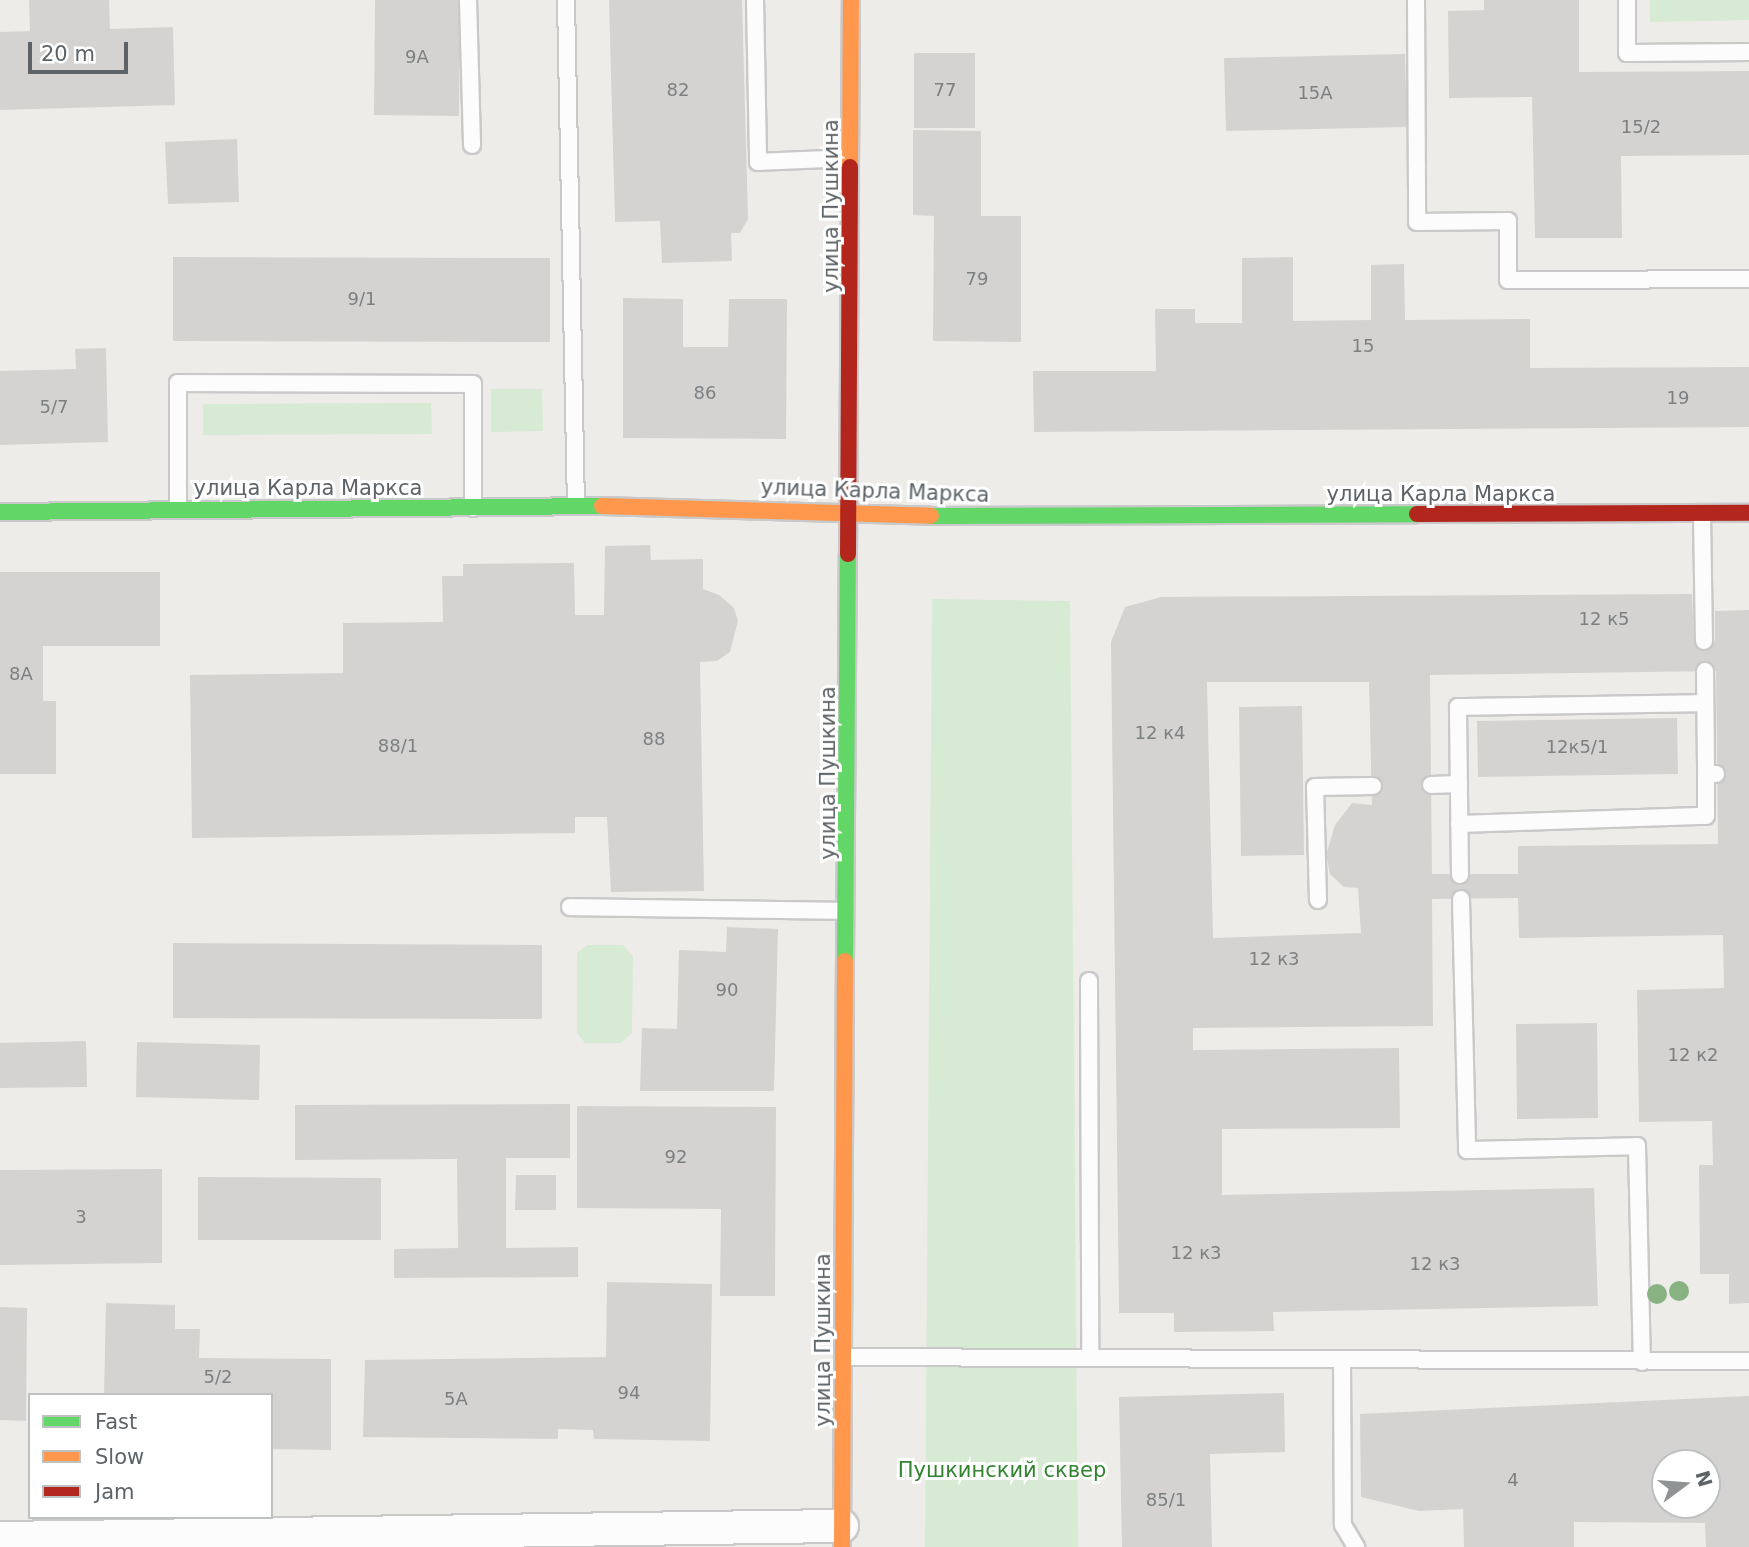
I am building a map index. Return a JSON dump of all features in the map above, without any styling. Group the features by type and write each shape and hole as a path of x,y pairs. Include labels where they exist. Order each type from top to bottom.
{"main road":[{"name":"улица Пушкина","path":"842,1536 851,512 851,0"},
{"name":"улица Карла Маркса","path":"0,512 576,506 851,512 904,516 1749,513"}],"street":[{"path":"21,1541 842,1536"}],"lane":[{"path":"468,0 472,145"},
{"path":"566,0 576,506"},
{"path":"755,0 758,162 852,158"},
{"path":"1416,0 1417,222 1508,221 1508,280 1749,279"},
{"path":"1627,0 1627,53 1749,52"},
{"path":"177,510 178,383 473,384 472,508"},
{"path":"1702,514 1704,641"},
{"path":"1459,824 1706,817 1712,774 1704,671"},
{"path":"1460,874 1458,707 1705,703"},
{"path":"1431,785 1459,784"},
{"path":"1318,900 1315,787 1373,786"},
{"path":"1461,899 1467,1150 1637,1146 1642,1362"},
{"path":"570,907 848,911"},
{"path":"1089,981 1090,1358"},
{"path":"844,1357 1749,1361"},
{"path":"1342,1360 1343,1525 1356,1547"}],"green space":[{"path":"1650,0 1749,0 1749,20 1650,22"},
{"path":"491,389 542,389 543,431 491,432"},
{"path":"431,403 432,434 203,435 203,404"},
{"name":"Пушкинский сквер","path":"932,599 1070,601 1078,1547 925,1547"},
{"path":"587,945 623,945 633,956 632,1033 621,1043 585,1043 577,1033 577,953"}],"building":[{"path":"29,0 109,0 110,29 173,27 175,105 0,110 0,32 30,31"},
{"path":"375,0 460,0 459,116 374,115"},
{"path":"609,0 742,0 748,219 740,233 731,233 732,261 662,263 660,221 615,222"},
{"path":"1484,0 1579,0 1579,72 1749,71 1749,155 1621,156 1622,238 1535,238 1532,97 1449,98 1448,11 1484,10"},
{"path":"914,53 975,53 975,128 914,128"},
{"path":"1405,54 1407,127 1226,131 1224,58"},
{"path":"913,130 981,131 981,216 1021,216 1021,342 933,341 934,216 913,215"},
{"path":"237,139 239,202 168,204 165,142"},
{"path":"173,257 550,258 550,342 173,341"},
{"path":"1293,257 1293,321 1371,320 1371,265 1404,264 1405,320 1530,319 1530,368 1749,367 1749,427 1034,432 1033,371 1156,371 1155,309 1195,309 1195,323 1242,323 1242,258"},
{"path":"623,298 683,299 683,347 728,347 729,299 787,299 786,439 623,438"},
{"path":"106,348 108,442 0,445 0,371 76,369 75,349"},
{"path":"650,545 651,560 703,559 703,589 719,595 734,608 738,621 730,652 717,661 700,662 704,891 611,892 607,817 575,817 575,833 192,838 190,675 343,673 343,623 443,622 442,576 463,576 463,564 574,563 575,615 604,615 605,546"},
{"path":"0,572 160,572 160,646 43,646 43,701 56,701 56,774 0,774"},
{"path":"1692,594 1694,641 1715,641 1715,611 1749,610 1749,1303 1729,1304 1729,1274 1700,1274 1699,1165 1713,1165 1712,1121 1639,1122 1637,990 1724,988 1723,935 1519,938 1518,898 1432,899 1433,1026 1193,1028 1193,1050 1399,1048 1400,1128 1222,1129 1222,1195 1594,1188 1598,1306 1273,1312 1274,1331 1174,1332 1174,1313 1119,1313 1111,642 1125,607 1161,597","holes":["1716,671 1718,844 1518,846 1518,874 1432,874 1430,675","1207,682 1369,682 1372,805 1352,803 1335,825 1326,855 1330,874 1344,887 1358,888 1361,933 1213,938"]},
{"path":"1302,706 1304,855 1241,856 1239,707"},
{"path":"1677,718 1678,774 1478,777 1477,721"},
{"path":"727,927 778,929 774,1091 640,1091 642,1028 677,1029 679,950 726,952"},
{"path":"173,943 542,945 542,1019 173,1018"},
{"path":"1597,1023 1598,1118 1517,1119 1516,1024"},
{"path":"86,1041 87,1087 0,1088 0,1043"},
{"path":"137,1042 260,1045 259,1100 136,1097"},
{"path":"570,1104 570,1158 506,1158 506,1248 578,1247 578,1277 394,1278 394,1249 458,1248 457,1159 295,1160 295,1105"},
{"path":"577,1106 776,1107 775,1296 720,1296 721,1209 577,1208"},
{"path":"162,1169 162,1263 0,1265 0,1170"},
{"path":"516,1175 556,1175 556,1210 515,1210"},
{"path":"198,1177 381,1178 381,1240 198,1240"},
{"path":"607,1282 712,1284 710,1441 594,1439 593,1430 558,1429 558,1439 363,1437 365,1360 606,1357"},
{"path":"106,1303 175,1305 175,1329 200,1329 199,1358 331,1359 331,1450 273,1449 273,1393 104,1393"},
{"path":"0,1307 27,1308 26,1421 0,1420"},
{"path":"1284,1393 1285,1452 1210,1454 1212,1547 1122,1547 1119,1397"},
{"path":"1749,1396 1749,1547 1706,1547 1705,1523 1574,1522 1574,1547 1464,1547 1463,1509 1419,1511 1361,1497 1360,1414"}],"traffic: fast":[{"path":"0,512 602,506"},
{"path":"931,516 1417,514"},
{"path":"845,961 848,554"}],"traffic: slow":[{"path":"850,167 851,0"},
{"path":"602,506 931,516"},
{"path":"842,1547 845,961"}],"traffic: jam":[{"path":"848,554 850,167"},
{"path":"1417,514 1749,513"}]}
